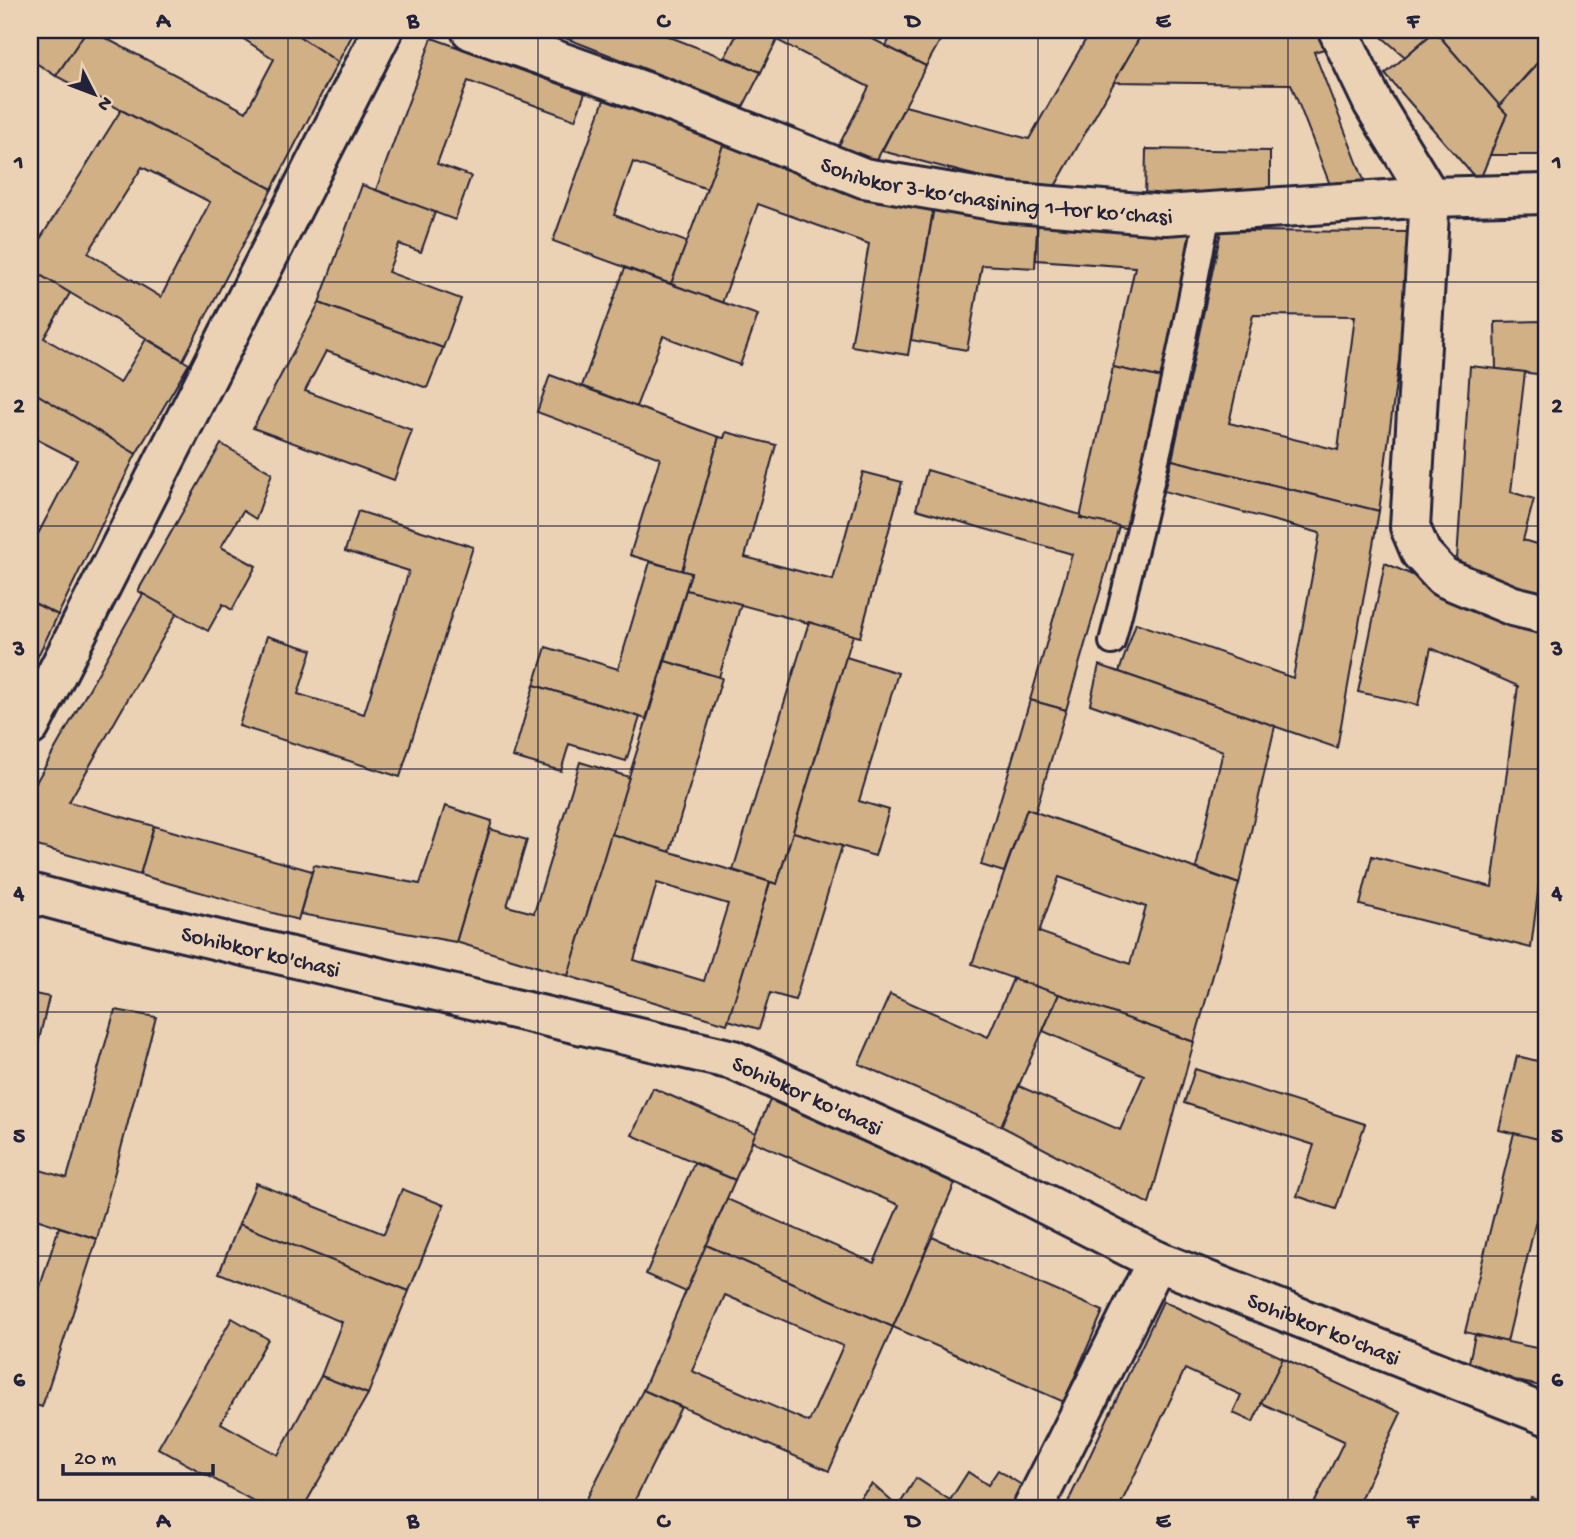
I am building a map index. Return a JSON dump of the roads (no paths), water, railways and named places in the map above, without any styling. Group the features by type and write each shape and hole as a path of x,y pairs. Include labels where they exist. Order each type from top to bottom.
{"street":[{"path":"30,726 383,30"},
{"name":"Sohibkor 3-ko‘chasining 1-tor ko‘chasi","path":"471,30 659,97 864,178 1004,202 1165,215 1430,197 1546,194"},
{"path":"1338,30 1373,103 1430,197 1410,527 1421,553 1443,577 1513,606 1546,614"},
{"name":"Sohibkor ko'chasi","path":"30,893 733,1060 998,1180 1157,1261 1546,1415"},
{"path":"1033,1508 1157,1261"}],"lane":[{"path":"1112,642 1146,505 1195,284 1208,212"}]}
